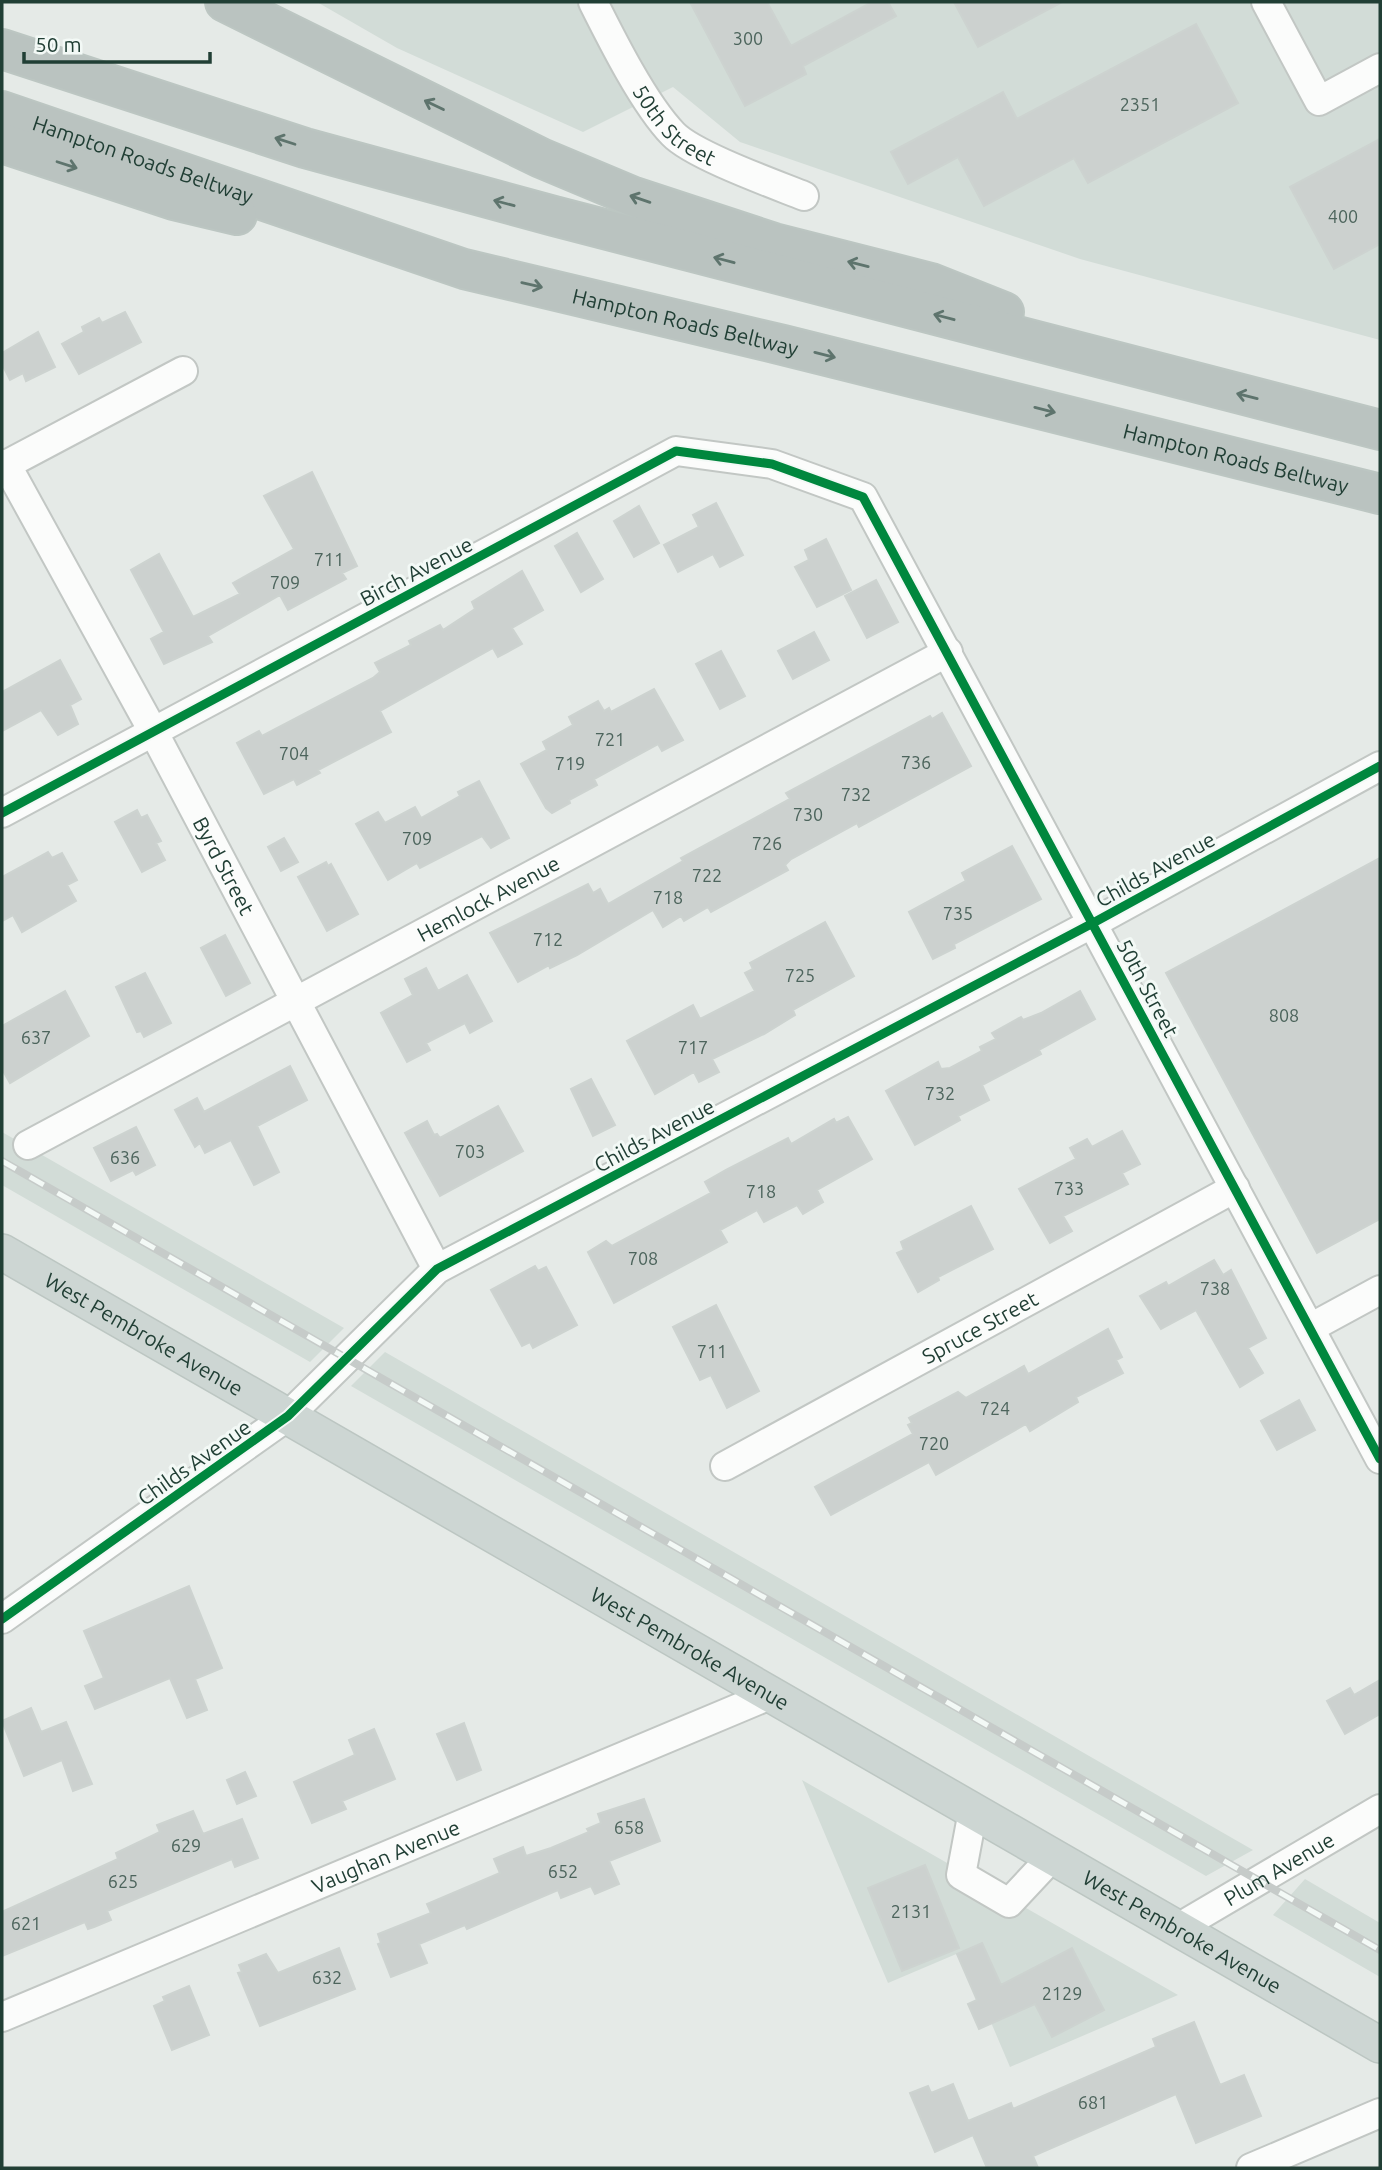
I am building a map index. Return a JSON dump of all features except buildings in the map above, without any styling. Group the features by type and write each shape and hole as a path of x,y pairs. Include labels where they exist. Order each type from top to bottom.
{"highway":[{"path":"225,2 541,158 634,197 774,243 931,283 1152,371"},
{"path":"2,49 305,148 554,216 1380,430"},
{"name":"Hampton Roads Beltway","path":"2,111 464,270 783,345 1380,494"},
{"path":"2,143 174,200 464,270"}],"main road":[{"name":"West Pembroke Avenue","path":"2,1252 1380,2045"}],"street":[{"name":"50th Street","path":"593,2 643,92 674,136 723,162 804,196"},
{"path":"1266,2 1319,101 1380,68"},
{"path":"4,466 183,371"},
{"name":"Birch Avenue","path":"2,813 676,451 772,464 863,497"},
{"name":"Byrd Street","path":"4,466 154,733 437,1269"},
{"name":"50th Street","path":"863,497 1380,1459"},
{"name":"Hemlock Avenue","path":"28,1145 298,1003 948,652"},
{"name":"Childs Avenue","path":"2,1619 288,1416 437,1269 1093,923 1380,766"},
{"name":"Spruce Street","path":"725,1466 1235,1188"},
{"path":"1310,1328 1380,1290"},
{"name":"Vaughan Avenue","path":"2,2017 770,1695"},
{"name":"Plum Avenue","path":"1178,1928 1380,1809"},
{"path":"974,1811 961,1875 1000,1898 1009,1903 1053,1856"},
{"path":"1251,2168 1380,2113"}],"shaded area":[{"path":"317,2 1380,2 1380,340 1080,259 740,142 673,87 583,132 397,48"},
{"path":"2,1132 344,1328 310,1362 2,1185"},
{"path":"385,1352 1253,1850 1206,1876 351,1386"},
{"path":"802,1780 1178,1995 1010,2067 961,1952 888,1983"},
{"path":"1305,1879 1380,1923 1380,1977 1273,1915"}],"railway":[{"path":"2,1161 1380,1950"}],"cycle path":[{"path":"2,813 676,451 772,464 863,497 1380,1459"},
{"path":"2,1619 288,1416 437,1269 1093,923 1380,766"}]}
